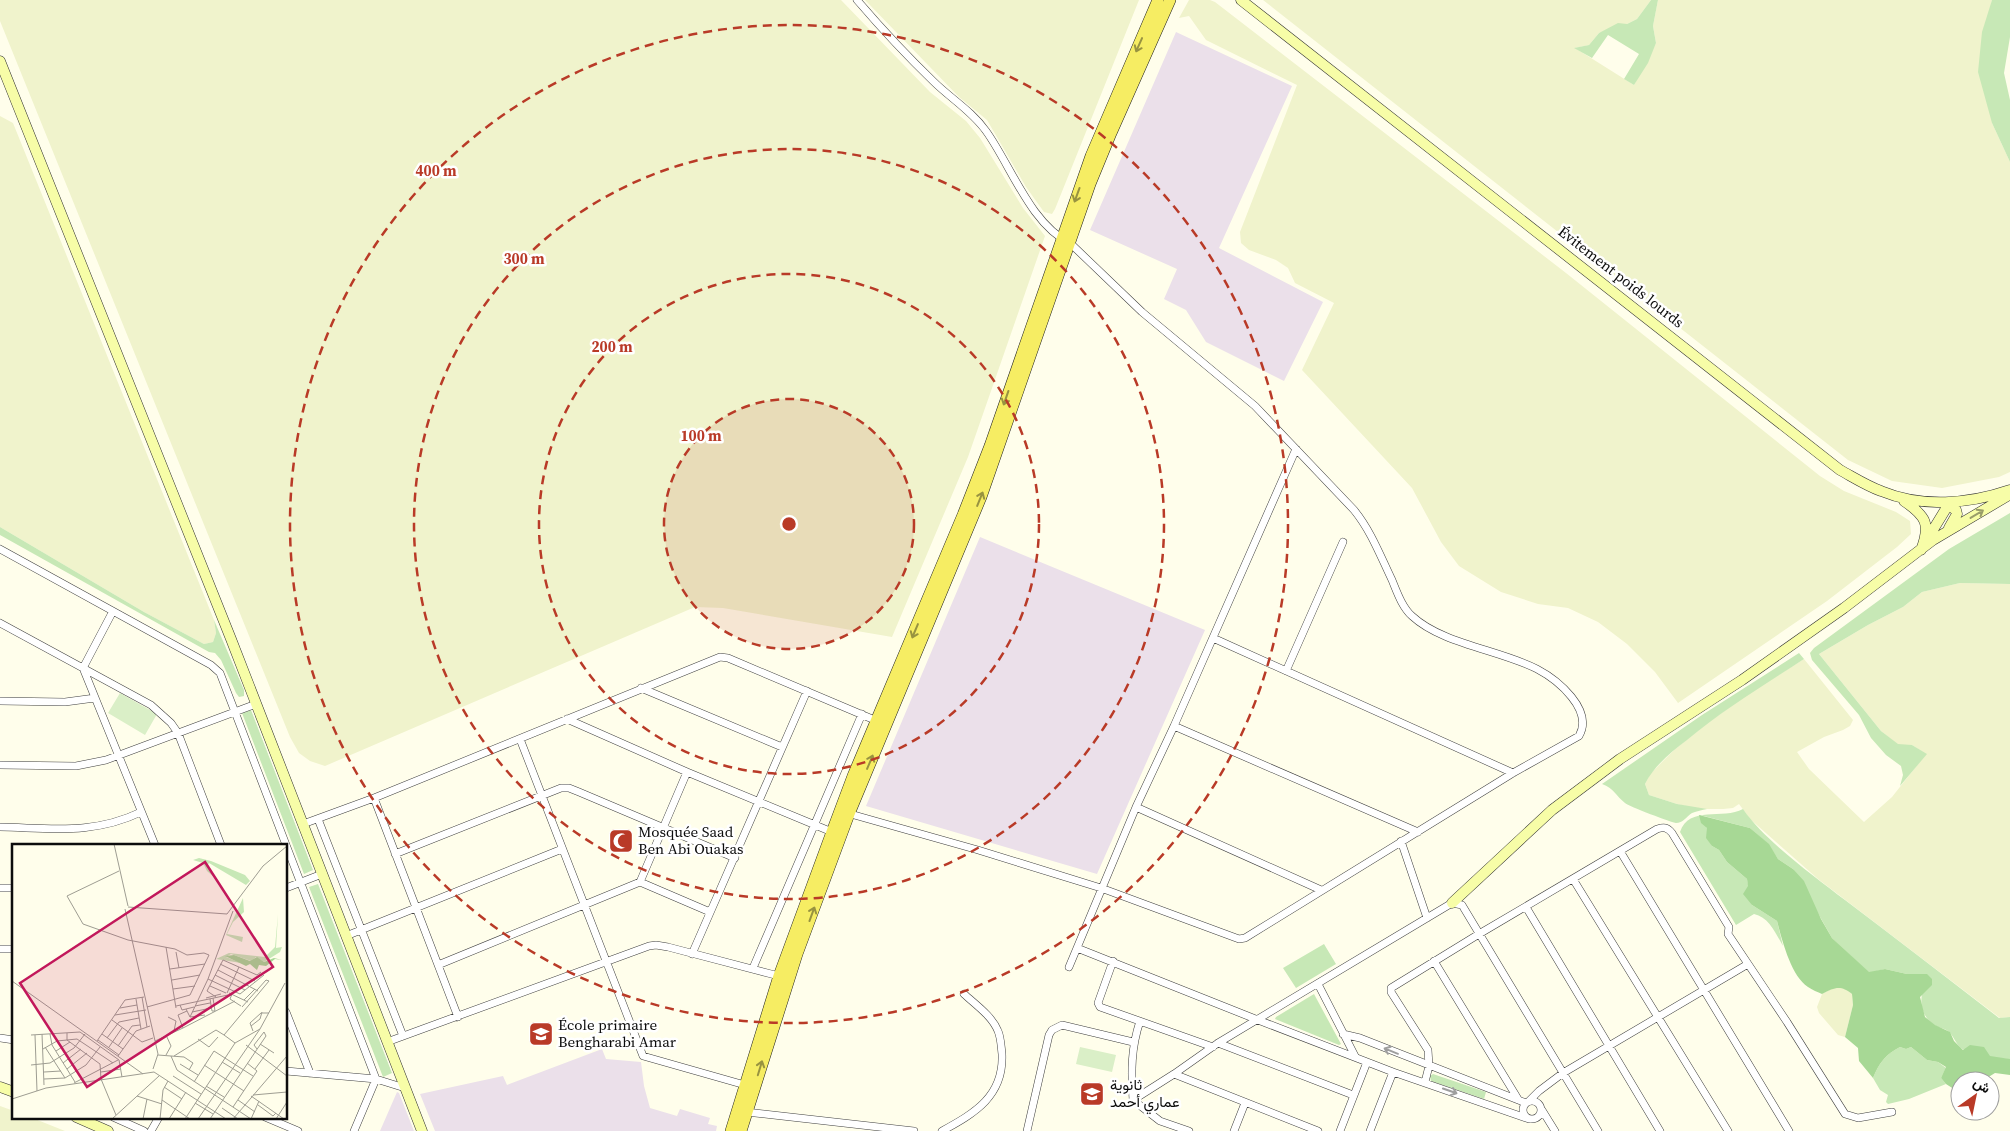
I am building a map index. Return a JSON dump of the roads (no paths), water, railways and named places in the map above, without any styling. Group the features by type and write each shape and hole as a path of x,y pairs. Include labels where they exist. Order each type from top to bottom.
{"main road":[{"path":"731,1131 779,976 832,832 845,812 981,497 1066,242 1091,156 1158,0"},
{"path":"740,1131 797,954 877,721 966,507 1066,242 1111,133 1170,0"},
{"name":"Évitement poids lourds","path":"1241,0 1840,470 1880,491 1898,498 1916,501 1950,503 2010,490"},
{"path":"0,61 256,704 422,1131"},
{"path":"1452,903 1552,810 1620,759 1706,704 1844,608 1943,534 2010,494"},
{"path":"1898,498 1915,508 1923,517 1928,528 1921,550"},
{"path":"1921,550 1950,503 1957,514 1943,534"},
{"path":"0,1087 12,1091"},
{"path":"78,1118 108,1131"}],"street":[{"path":"845,812 1101,888 1239,939 1245,938 1513,773 1578,736 1583,728 1583,719 1577,705 1552,679 1536,669 1433,631 1411,616 1403,604 1368,528 1354,510 1255,406 1142,312 1066,242 1032,206 987,131 976,117 933,81 857,0"},
{"path":"1069,967 1136,807 1174,726 1296,449"},
{"path":"1286,671 1343,542"},
{"path":"0,549 211,665 220,673 287,844"},
{"path":"113,611 83,668 154,844"},
{"path":"0,623 151,705 171,723 178,733 221,844"},
{"path":"1213,638 1513,773"},
{"path":"303,824 374,798 720,657 728,658 877,721"},
{"path":"641,688 782,747"},
{"path":"692,954 806,691"},
{"path":"0,701 65,702 95,698"},
{"path":"0,764 76,766 106,760 256,704"},
{"path":"753,968 862,714"},
{"path":"567,719 687,772 832,832"},
{"path":"1174,726 1418,832"},
{"path":"520,738 643,1056 745,1085"},
{"path":"438,965 640,882 687,772"},
{"path":"395,854 542,795 561,788 569,788 734,858"},
{"path":"374,798 458,1017"},
{"path":"1136,807 1321,890"},
{"path":"0,827 78,829 96,827 125,819 141,812"},
{"path":"318,819 403,1036"},
{"path":"1425,1082 1430,1066 1428,1050 1391,992 1391,988 1657,829 1668,828 1729,926 1728,934 1787,1022 1844,1114 1858,1118 1892,1112"},
{"path":"1402,841 1427,918"},
{"path":"288,848 376,1080 354,1131"},
{"path":"346,936 562,849"},
{"path":"1620,851 1789,1131"},
{"path":"288,887 322,874"},
{"path":"1573,879 1728,1131"},
{"path":"640,882 710,912"},
{"path":"1133,1100 1215,1045 1452,903 1462,906 1598,1131"},
{"path":"1526,906 1660,1131"},
{"path":"387,1042 605,961 656,945 779,976"},
{"path":"1077,948 1393,1072 1529,1119 1538,1118 1542,1110"},
{"path":"1113,961 1098,1005 1140,1022 1215,1045 1353,1096"},
{"path":"1434,961 1518,1099"},
{"path":"1529,1119 1523,1112 1527,1103 1539,1091 1564,1073 1748,964"},
{"path":"1318,984 1355,1056"},
{"path":"942,1131 978,1109 991,1094 1000,1079 1002,1068 998,1030 988,1016 964,994"},
{"path":"288,1017 310,1073"},
{"path":"1140,1022 1133,1042 1131,1079 1133,1100 1160,1121 1189,1131"},
{"path":"1027,1131 1049,1035 1052,1030 1062,1025 1133,1042"},
{"path":"1343,1034 1360,1038 1527,1103 1536,1102 1540,1105 1555,1131"},
{"path":"1340,1131 1367,1062"},
{"path":"288,1071 376,1080 405,1088"},
{"path":"1370,1131 1393,1072"},
{"path":"1174,1074 1318,1131"},
{"path":"1234,1131 1245,1103"},
{"path":"746,1112 856,1128 914,1131"},
{"path":"114,1118 144,1131"},
{"path":"150,1131 159,1118"},
{"path":"267,1118 298,1131"}],"place":[{"name":"Mosquée Saad Ben Abi Ouakas","path":"621,841"},
{"name":"École primaire Bengharabi Amar","path":"541,1034"},
{"name":"ثانوية عماري أحمد","path":"1092,1094"}]}
